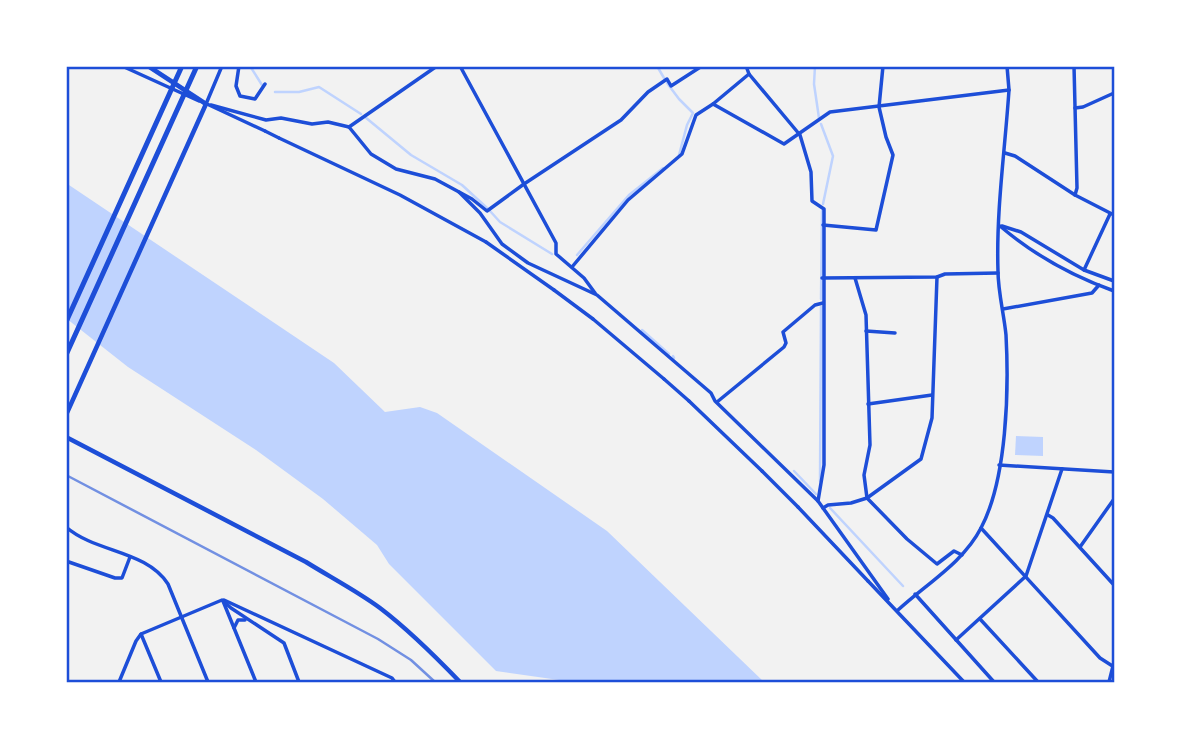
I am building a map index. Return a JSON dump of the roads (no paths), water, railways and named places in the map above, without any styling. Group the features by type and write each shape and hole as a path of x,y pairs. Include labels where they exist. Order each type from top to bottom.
{"highway":[{"path":"66,322 182,66"},
{"path":"66,355 197,66"}],"main road":[{"path":"66,415 206,104 148,66"},
{"path":"66,437 306,562 344,585 378,607 407,631 460,682"}],"street":[{"path":"122,66 400,195 486,242 554,290 593,319 689,401 798,507 964,682"},
{"path":"158,72 161,66"},
{"path":"206,104 222,66"},
{"path":"239,66 236,86 240,96 255,99 265,85"},
{"path":"349,127 437,66"},
{"path":"460,66 556,243 556,254 584,278 597,295 711,393 818,501 889,602"},
{"path":"206,104 266,120 281,118 312,124 328,122 349,127 371,154 396,169 435,179 487,211 621,120 648,92 667,79 671,86 702,66"},
{"path":"746,66 800,135 811,172 812,201 824,209 824,465 818,501"},
{"path":"823,225 876,230 893,155 879,107 883,66"},
{"path":"898,610 962,555 981,528 991,503 999,465 1007,382 998,273 1009,90 1007,66"},
{"path":"1074,66 1075,195"},
{"path":"572,267 628,200 682,154 696,114 750,74"},
{"path":"713,104 782,144 800,135 830,112 1009,90"},
{"path":"1075,108 1115,93"},
{"path":"1005,153 1015,156 1075,195 1112,215 1084,270"},
{"path":"459,192 480,213 502,244 528,263 597,295"},
{"path":"1000,226 1021,232 1084,270 1115,281"},
{"path":"1000,226 1041,257 1073,275 1115,290"},
{"path":"822,278 937,277 945,274 998,273"},
{"path":"823,508 867,498 921,459 932,418 937,277"},
{"path":"855,278 866,315 870,445 864,475 867,498 907,540 937,564 954,551 962,555"},
{"path":"1003,309 1092,293 1099,285"},
{"path":"717,402 784,347 786,343 783,332 815,305 822,303"},
{"path":"866,331 895,333"},
{"path":"868,404 932,395"},
{"path":"999,465 1115,472"},
{"path":"956,639 1026,576 1062,469"},
{"path":"1080,547 1115,499"},
{"path":"1048,515 1115,585"},
{"path":"66,527 100,546 150,565 160,573 168,584 208,682"},
{"path":"981,528 1100,658 1114,665 1109,682"},
{"path":"66,561 122,578 130,557"},
{"path":"915,594 994,682"},
{"path":"222,600 284,643 299,682"},
{"path":"222,600 256,682"},
{"path":"118,682 141,634 222,600 392,677 395,682"},
{"path":"234,628 238,620 247,619"},
{"path":"980,619 1038,682"},
{"path":"141,634 161,682"}],"water":[{"path":"66,183 334,363 385,412 420,407 437,413 607,531 764,682 573,682 496,671 389,564 377,545 323,499 256,450 128,367 67,319"},
{"path":"1016,436 1043,437 1043,456 1015,455"}],"waterway":[{"path":"250,66 262,85"},
{"path":"657,66 664,78"},
{"path":"815,66 814,84 819,118"},
{"path":"667,83 693,113 679,155"},
{"path":"275,92 299,92 319,87 361,114"},
{"path":"365,117 411,155 462,185 487,208"},
{"path":"821,124 833,156 823,204"},
{"path":"577,255 629,195 663,168"},
{"path":"490,211 500,222 552,254"},
{"path":"821,299 822,211"},
{"path":"820,481 821,307"},
{"path":"642,330 669,354"},
{"path":"794,471 816,494"},
{"path":"830,508 903,586"}],"railway":[{"path":"66,475 378,639 411,660 435,682"}]}
